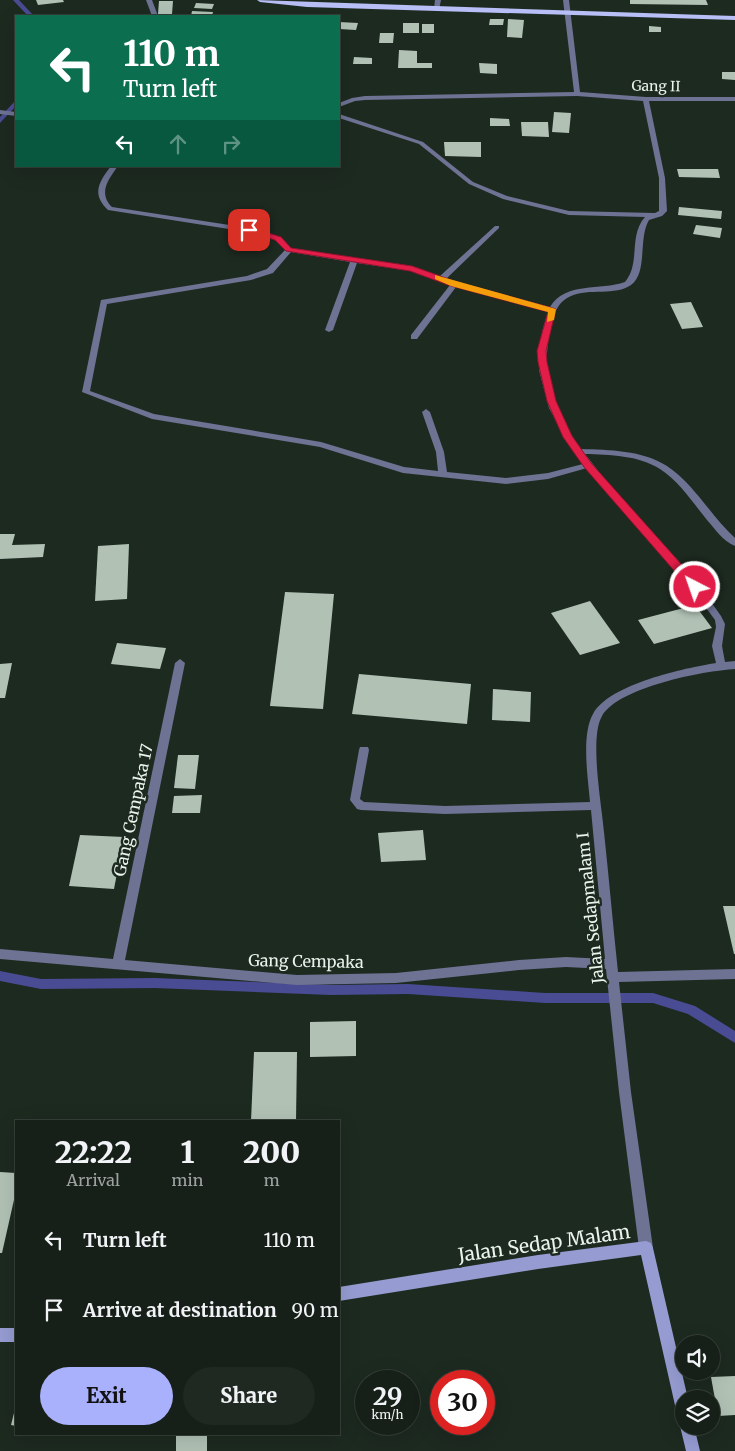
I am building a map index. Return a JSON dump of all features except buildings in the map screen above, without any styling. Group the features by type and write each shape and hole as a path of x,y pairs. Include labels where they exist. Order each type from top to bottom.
{"main road":[{"path":"260,0 307,5 735,18"}],"street":[{"path":"149,0 155,15"},
{"path":"437,9 438,0"},
{"path":"566,0 566,13 577,94"},
{"name":"Gang II","path":"340,104 345,101 365,98 577,94 646,98 735,99"},
{"path":"340,116 421,143 472,183 505,198 569,213 654,215 662,214 665,207 646,98"},
{"path":"1,112 15,114"},
{"path":"113,167 104,180 100,192 104,205 110,209 249,230 278,238 288,250 412,269 442,278 454,284 553,310"},
{"path":"654,215 645,220 641,230 636,270 632,281 623,287 580,290 559,300 553,310 542,351 546,381 558,418 577,451 695,587 718,617 721,623 717,650 721,665"},
{"path":"442,278 497,227"},
{"path":"288,250 275,267 255,276 219,285 104,302 86,392 169,420 292,439 345,451 393,468 506,481 523,481 588,465"},
{"path":"329,330 354,261"},
{"path":"414,337 454,284"},
{"path":"426,412 440,452 443,474"},
{"path":"577,451 634,457 664,468 673,475 697,504 735,543"},
{"name":"Gang Cempaka 17","path":"118,964 180,663"},
{"name":"Jalan Sedapmalam I","path":"646,1248 612,964 596,806 593,727 597,714 608,702 628,691 721,665 735,665"},
{"path":"364,750 355,792 355,800 361,806 445,810 596,806"},
{"name":"Gang Cempaka","path":"0,954 297,980 396,978 520,964 566,962 612,964"},
{"path":"614,976 735,974"},
{"name":"Jalan Sedap Malam","path":"340,1294 538,1262 646,1248 679,1390"},
{"path":"0,1335 15,1335"},
{"path":"689,1435 693,1451"}],"waterway":[{"path":"16,0 30,15"},
{"path":"0,121 15,103"},
{"path":"0,976 41,984 155,983 331,990 408,989 545,998 653,998 691,1010 735,1038"}],"slow traffic":[{"path":"438,277 454,284 553,310 550,320"}],"route":[{"path":"249,230 278,238 286,245 288,250 412,269 442,278 454,284 553,310 544,340 543,362 551,401 567,437 588,465 695,587"}]}
